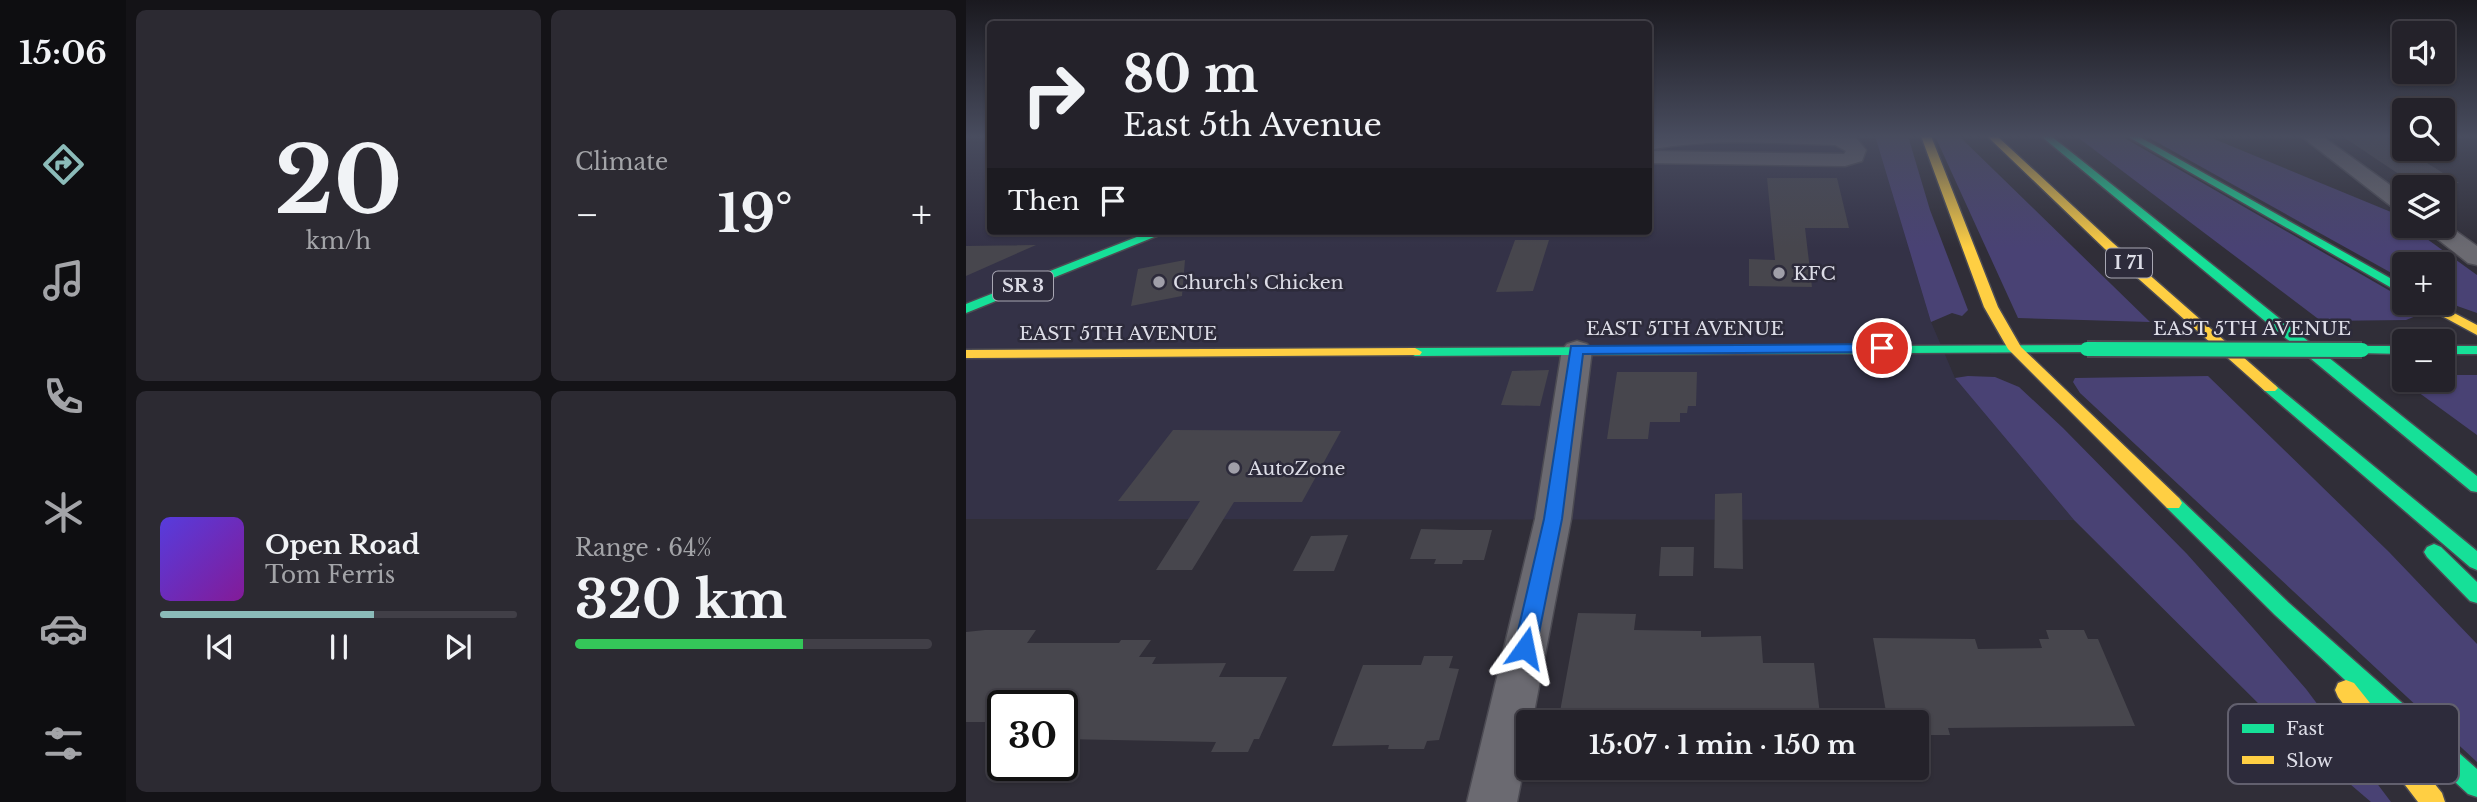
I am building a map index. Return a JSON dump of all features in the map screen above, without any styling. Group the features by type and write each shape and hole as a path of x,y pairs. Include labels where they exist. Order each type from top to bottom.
{"main road":[{"path":"1940,173 1991,307 2015,349 2282,608 2388,704"},
{"name":"I 71","path":"2029,173 2270,387 2477,562"},
{"name":"I 71","path":"2093,173 2477,486"},
{"path":"2198,173 2392,284"},
{"name":"SR 3","path":"966,309 1153,235"},
{"path":"2447,315 2477,331"},
{"name":"EAST 5TH AVENUE","path":"966,354 1577,349 2392,350"},
{"path":"2332,366 2477,469"},
{"path":"2270,387 2477,595"},
{"path":"2282,608 2357,704"},
{"path":"2459,769 2477,785"},
{"path":"2419,784 2433,802"}],"street":[{"path":"2361,173 2392,196"},
{"path":"2450,238 2477,257"},
{"path":"1492,802 1553,519 1577,349"}],"shaded area":[{"path":"966,173 987,173 987,235 1652,235 1652,173 1886,173 1931,322 1955,378 2074,520 966,519"},
{"path":"1886,173 1919,173 1968,310 1962,316 1952,313 1931,322"},
{"path":"1952,173 1997,173 2150,322 2018,318"},
{"path":"2126,173 2186,173 2392,292 2392,315 2418,315 2406,320 2321,321"},
{"path":"2213,173 2298,173 2391,212 2392,238 2426,238 2445,252 2392,252 2392,273"},
{"path":"2455,259 2477,275 2477,313 2455,305"},
{"path":"2455,375 2477,375 2477,435 2418,392 2455,392"},
{"path":"2208,376 2389,552 2477,644 2477,762 2459,745 2459,704 2415,704 2080,393 2073,382 2075,378"},
{"path":"1995,377 2019,387 2187,554 2317,704 2259,704 2074,520 1955,378"},
{"path":"2350,784 2377,784 2391,802 2371,802"}],"building":[{"path":"2398,173 2444,173 2446,175"},
{"path":"1767,178 1837,178 1849,228 1805,228 1812,287 1749,286 1749,259 1775,260"},
{"path":"1515,240 1549,240 1533,291 1496,292"},
{"path":"1036,245 966,276 966,246"},
{"name":"Church's Chicken","path":"1185,260 1182,296 1131,306 1138,269"},
{"path":"1549,370 1540,406 1501,405 1512,371"},
{"path":"1617,372 1697,372 1696,406 1688,406 1687,413 1680,413 1680,422 1650,422 1648,439 1607,439"},
{"path":"1173,430 1341,431 1302,502 1234,502 1192,570 1156,570 1200,501 1118,501"},
{"path":"1742,493 1743,569 1714,568 1715,494"},
{"path":"1421,529 1492,530 1484,560 1463,560 1462,564 1434,564 1436,559 1410,559"},
{"path":"1348,535 1334,571 1293,571 1311,536"},
{"path":"1661,547 1694,547 1693,576 1659,576"},
{"path":"1578,613 1636,614 1634,630 1701,631 1701,637 1761,636 1763,663 1814,663 1819,710 1560,710"},
{"path":"1036,630 1027,643 1119,643 1121,640 1151,640 1139,657 1156,657 1152,664 1226,663 1219,677 1287,677 1259,739 1254,739 1248,752 1211,752 1216,742 1078,739 1078,690 987,690 987,722 966,722 966,632"},
{"path":"2046,630 2084,630 2088,639 2098,639 2135,726 1948,728 1950,735 1929,735 1929,710 1886,710 1873,638 1975,639 1978,649 2042,648 2039,639 2049,639"},
{"path":"1424,656 1453,656 1449,668 1459,669 1439,740 1427,741 1424,749 1388,749 1389,745 1332,746 1363,665 1421,665"}],"traffic: fast":[{"path":"2092,173 2477,486"},
{"path":"2198,173 2392,284"},
{"path":"966,309 1153,235"},
{"path":"1415,352 2087,349"},
{"path":"2087,349 2362,350"},
{"path":"2362,350 2392,350"},
{"path":"2455,350 2477,350"},
{"path":"2270,388 2477,562"},
{"path":"2173,503 2282,609 2387,704"},
{"path":"2434,552 2477,595"},
{"path":"2459,769 2477,785"}],"traffic: slow":[{"path":"1940,173 1991,307 2015,349 2173,503"},
{"path":"2032,173 2109,246 2270,388"},
{"path":"2447,315 2477,331"},
{"path":"966,354 1415,352"},
{"path":"2346,690 2357,704"},
{"path":"2419,784 2433,802"}],"place":[{"name":"KFC","path":"1779,273"},
{"name":"Church's Chicken","path":"1159,282"},
{"name":"AutoZone","path":"1234,468"}],"route":[{"path":"1525,648 1553,519 1577,349 1882,348"}]}
